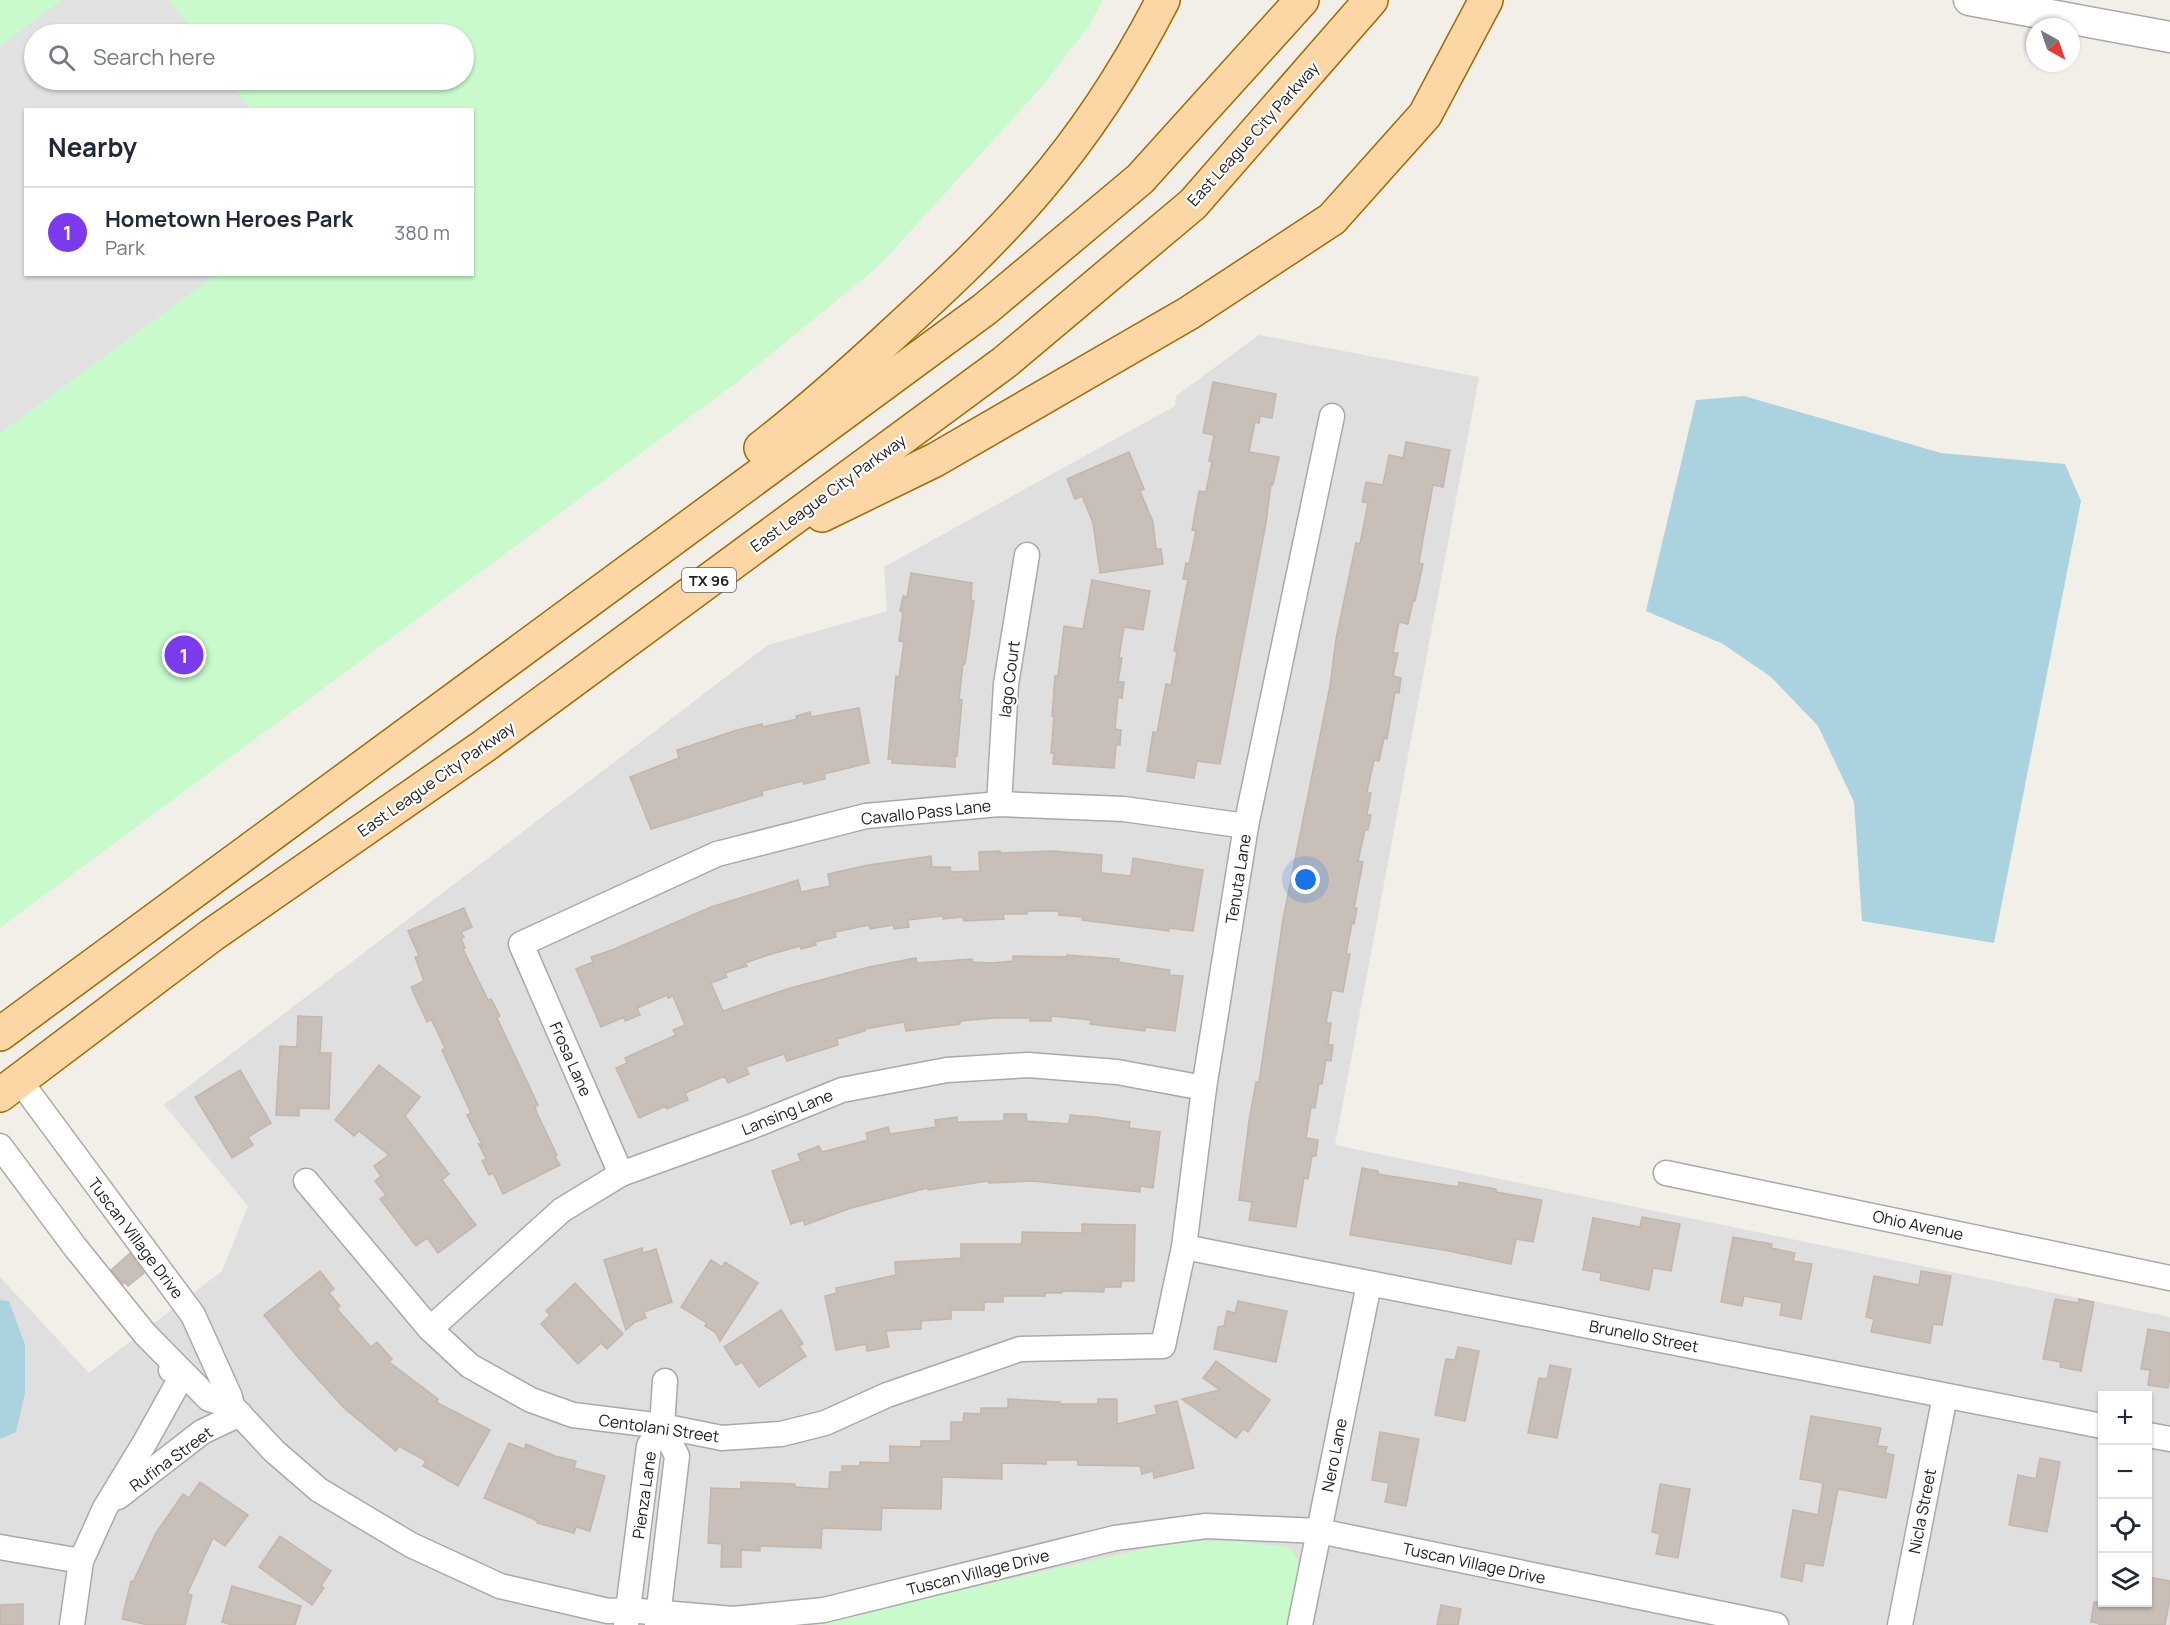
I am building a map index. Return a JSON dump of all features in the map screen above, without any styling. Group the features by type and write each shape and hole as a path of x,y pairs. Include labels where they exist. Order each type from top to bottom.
{"main road":[{"path":"423,723 527,624 770,441 852,372 925,305 1008,222 1054,169 1108,95 1163,0"},
{"path":"750,550 935,460 1188,314 1332,219 1425,115 1486,0"},
{"name":"East League City Parkway","path":"10,1088 212,935 484,747 1005,362 1193,204 1368,3"},
{"path":"0,1034 985,309 1140,179 1297,6"},
{"path":"0,1056 10,1088"}],"street":[{"path":"1970,0 2170,37"},
{"name":"Tenuta Lane","path":"1163,1346 1184,1247 1204,1088 1246,826 1332,416"},
{"name":"Iago Court","path":"999,804 1006,684 1027,555"},
{"name":"Cavallo Pass Lane","path":"521,944 717,854 866,816 999,804 1124,809 1246,826"},
{"name":"Frosa Lane","path":"521,944 621,1174"},
{"name":"Lansing Lane","path":"430,1329 562,1210 621,1174 753,1126 842,1090 947,1070 1039,1066 1117,1072 1204,1088"},
{"name":"Tuscan Village Drive","path":"10,1088 193,1315 236,1410 274,1451 319,1490 411,1545 500,1586 627,1617 733,1619 824,1610 1115,1538 1206,1526 1319,1531 1776,1625"},
{"name":"Tuscan Village Drive","path":"0,1146 75,1247 146,1335 209,1398 236,1410"},
{"name":"Ohio Avenue","path":"1666,1173 2170,1278"},
{"name":"Centolani Street","path":"306,1181 430,1329 470,1366 531,1400 573,1415 663,1426 722,1438 781,1434 825,1423 887,1395 1020,1349 1163,1346"},
{"name":"Brunello Street","path":"1184,1247 2098,1425"},
{"name":"Nero Lane","path":"1300,1625 1369,1284"},
{"name":"Rufina Street","path":"72,1625 81,1561 105,1508 183,1374"},
{"path":"663,1426 665,1381"},
{"name":"Nicla Street","path":"1900,1625 1945,1396"},
{"name":"Rufina Street","path":"105,1508 202,1432 236,1410"},
{"name":"Pienza Lane","path":"627,1617 649,1446 663,1426 677,1456 658,1619"},
{"path":"2152,1436 2170,1439"},
{"path":"0,1547 81,1561"}],"shaded area":[{"path":"62,0 169,0 187,24 30,24"},
{"path":"24,28 24,90 236,90 249,108 24,108 24,276 214,276 0,433 0,46"},
{"path":"1259,335 1479,377 1335,1145 2170,1317 2170,1625 1287,1625 1298,1572 1297,1558 789,1625 0,1625 0,1277 89,1373 222,1271 248,1206 164,1105 768,645 887,611 884,567 1175,406 1176,396"}],"green space":[{"path":"0,0 1103,0 1089,26 1045,83 879,266 737,382 0,928"},
{"path":"1179,1541 1232,1541 1289,1547 1297,1558 1298,1572 1287,1625 789,1625 831,1619"}],"water":[{"path":"1744,396 1941,453 2065,464 2081,501 1994,943 1862,921 1854,802 1818,726 1771,677 1723,644 1646,611 1696,400"},
{"path":"0,1300 9,1301 25,1345 25,1393 16,1432 0,1439"}],"building":[{"path":"1213,382 1276,394 1272,418 1260,416 1259,423 1255,422 1249,452 1279,457 1273,485 1271,484 1266,523 1220,764 1197,761 1194,778 1147,771 1153,732 1157,733 1166,684 1171,685 1177,652 1174,651 1188,579 1183,579 1186,563 1189,564 1196,531 1192,530 1199,491 1206,492 1212,461 1209,461 1214,435 1203,433"},
{"path":"1406,442 1450,450 1443,487 1433,485 1419,563 1423,564 1415,601 1413,601 1408,624 1399,622 1393,653 1398,653 1393,676 1401,678 1399,693 1395,692 1387,739 1384,738 1379,761 1374,760 1367,792 1371,793 1367,814 1371,815 1358,861 1363,862 1354,908 1357,908 1346,954 1350,954 1343,992 1332,990 1326,1023 1331,1023 1328,1045 1333,1045 1331,1061 1326,1060 1315,1108 1311,1107 1306,1138 1318,1140 1316,1156 1312,1156 1308,1179 1304,1178 1296,1227 1249,1220 1252,1202 1239,1200 1249,1121 1256,1082 1259,1082 1283,919 1330,686 1336,639 1356,543 1360,544 1368,503 1362,502 1366,482 1383,485 1389,455 1403,458"},
{"path":"1129,452 1144,489 1140,491 1153,522 1156,549 1161,549 1163,564 1100,573 1093,523 1082,496 1075,499 1067,479"},
{"path":"911,573 972,583 971,600 974,601 965,664 963,664 955,767 892,763 892,759 888,759 896,676 899,677 904,642 899,641 903,612 900,611 903,596 907,597"},
{"path":"1092,580 1150,591 1143,630 1124,627 1118,682 1124,682 1122,698 1118,697 1115,729 1121,730 1120,745 1116,745 1114,768 1053,764 1054,753 1051,753 1055,676 1058,676 1064,626 1083,629"},
{"path":"859,708 869,763 824,774 825,779 804,784 803,781 762,791 763,795 651,829 630,777 679,758 677,750 737,730 797,719 796,716 810,712 811,717"},
{"path":"1000,851 1000,853 1052,851 1102,855 1101,873 1131,876 1133,858 1203,870 1193,931 1169,928 1169,931 1082,920 1083,917 1059,915 1059,911 1027,911 1027,914 1003,914 1004,919 964,921 963,917 943,919 943,916 908,920 909,927 894,929 893,925 870,929 869,925 835,932 836,937 815,942 816,945 801,949 800,946 768,955 745,963 747,966 725,973 727,977 711,983 723,1011 787,989 869,967 916,958 917,963 972,959 972,962 992,963 1013,961 1013,956 1066,957 1067,955 1119,959 1118,962 1170,970 1169,975 1183,976 1175,1031 1145,1027 1145,1031 1090,1024 1091,1020 1051,1016 1051,1021 1030,1021 1030,1018 994,1018 960,1021 960,1024 906,1031 904,1022 865,1029 865,1031 837,1039 838,1045 787,1061 784,1054 746,1067 749,1074 728,1083 725,1076 685,1093 688,1100 667,1109 666,1106 639,1118 616,1068 627,1063 625,1058 676,1035 673,1030 685,1025 673,996 668,998 667,995 637,1008 640,1015 625,1021 624,1017 601,1027 576,969 593,962 591,957 711,907 798,880 801,892 830,886 828,874 868,865 931,856 932,867 950,867 951,872 980,871 979,852"},
{"path":"464,908 472,927 461,932 464,937 461,938 465,948 463,949 488,1000 491,999 500,1016 497,1018 538,1105 535,1107 537,1113 560,1165 503,1194 493,1173 489,1175 482,1161 486,1159 478,1143 483,1147 467,1115 471,1113 442,1050 445,1048 431,1019 427,1022 411,987 424,981 415,957 419,956 408,931"},
{"path":"298,1016 322,1017 320,1053 331,1053 329,1109 299,1108 299,1116 276,1115 280,1046 297,1047"},
{"path":"379,1065 420,1097 405,1116 449,1174 442,1180 476,1225 438,1253 427,1238 416,1246 380,1199 386,1195 375,1181 381,1176 374,1166 389,1155 359,1131 354,1136 335,1120"},
{"path":"240,1070 271,1123 248,1137 253,1145 232,1158 195,1097"},
{"path":"1004,1114 1026,1114 1027,1121 1069,1124 1070,1115 1096,1117 1130,1122 1129,1128 1160,1132 1153,1188 1140,1186 1140,1192 1032,1181 989,1183 988,1181 928,1190 927,1188 851,1208 805,1225 803,1220 791,1224 772,1171 801,1161 798,1154 819,1146 822,1152 868,1140 866,1133 888,1127 890,1134 936,1127 935,1120 957,1117 957,1122 1004,1121"},
{"path":"1362,1168 1378,1171 1378,1174 1458,1187 1459,1182 1496,1189 1496,1192 1542,1200 1533,1242 1516,1239 1511,1264 1449,1251 1350,1235"},
{"path":"1642,1217 1680,1224 1671,1271 1653,1268 1649,1290 1600,1280 1601,1273 1583,1270 1593,1218 1640,1227"},
{"path":"1082,1224 1135,1225 1134,1281 1121,1281 1121,1287 1104,1287 1104,1292 1062,1291 1062,1293 1045,1293 1045,1296 1003,1296 1003,1302 984,1302 984,1310 951,1310 951,1319 921,1321 921,1329 886,1331 889,1347 867,1351 866,1344 836,1350 825,1296 837,1293 836,1288 896,1275 895,1262 961,1258 961,1244 1022,1244 1022,1232 1082,1233"},
{"path":"1733,1237 1772,1244 1771,1248 1795,1253 1793,1261 1812,1264 1801,1319 1780,1315 1782,1303 1744,1296 1742,1306 1721,1302"},
{"path":"642,1248 643,1253 656,1249 672,1302 644,1312 646,1318 635,1322 626,1330 604,1260"},
{"path":"130,1253 144,1273 128,1286 125,1282 123,1284 111,1270"},
{"path":"711,1260 722,1267 725,1262 758,1283 720,1341 715,1332 705,1326 707,1323 681,1307"},
{"path":"320,1271 334,1289 329,1293 340,1306 337,1309 371,1347 377,1342 392,1359 389,1362 438,1399 436,1402 490,1430 458,1486 423,1466 426,1461 399,1446 396,1451 344,1408 296,1355 264,1315"},
{"path":"1921,1271 1951,1276 1942,1325 1933,1324 1930,1343 1871,1332 1874,1319 1866,1317 1874,1276 1919,1285"},
{"path":"575,1283 623,1334 607,1349 601,1343 578,1364 541,1324 550,1315 546,1311"},
{"path":"2055,1299 2078,1303 2079,1299 2094,1302 2081,1371 2060,1367 2061,1362 2043,1359"},
{"path":"1238,1301 1287,1311 1276,1362 1214,1349 1218,1327 1224,1326 1227,1311 1235,1313"},
{"path":"781,1310 803,1344 799,1346 806,1356 759,1387 742,1362 736,1365 724,1347"},
{"path":"2148,1329 2170,1333 2168,1388 2148,1385 2150,1370 2141,1369"},
{"path":"1458,1347 1479,1351 1465,1421 1435,1415 1446,1359 1455,1360"},
{"path":"1216,1361 1270,1400 1248,1432 1243,1429 1236,1438 1182,1399 1220,1390 1203,1378"},
{"path":"1550,1365 1571,1369 1557,1438 1528,1433 1539,1378 1547,1379"},
{"path":"1008,1399 1060,1402 1060,1404 1098,1404 1098,1399 1117,1399 1117,1424 1157,1414 1155,1406 1177,1401 1194,1468 1154,1478 1153,1471 1142,1474 1140,1466 1078,1465 1078,1460 1046,1460 1046,1464 1002,1463 1002,1479 942,1477 941,1509 882,1508 881,1530 822,1528 821,1548 760,1546 760,1551 741,1550 741,1567 721,1567 722,1544 708,1543 711,1488 741,1489 741,1482 795,1484 795,1487 829,1489 830,1472 842,1472 842,1466 860,1466 860,1462 890,1463 890,1446 921,1447 921,1441 951,1441 951,1422 963,1422 964,1413 981,1414 981,1408 1008,1408"},
{"path":"1811,1416 1881,1428 1877,1446 1887,1447 1885,1453 1894,1455 1886,1498 1838,1489 1823,1566 1805,1563 1802,1581 1781,1577 1793,1510 1818,1515 1823,1483 1800,1479"},
{"path":"1380,1432 1419,1439 1406,1506 1385,1502 1389,1483 1372,1480"},
{"path":"509,1443 524,1449 526,1444 555,1456 576,1461 574,1468 605,1476 590,1531 576,1527 574,1533 537,1523 538,1521 484,1498"},
{"path":"2040,1458 2060,1462 2047,1532 2009,1525 2018,1475 2036,1479"},
{"path":"200,1482 248,1515 225,1546 213,1538 187,1594 192,1595 185,1625 148,1625 122,1619 131,1581 133,1582 156,1533 183,1494 189,1498"},
{"path":"1660,1484 1690,1489 1678,1558 1656,1554 1660,1534 1652,1532"},
{"path":"280,1536 331,1571 321,1586 324,1588 312,1605 259,1567"},
{"path":"2152,1578 2170,1581 2170,1598 2165,1625 2099,1625 2099,1623 2091,1622 2094,1602 2098,1602 2098,1607 2152,1607"},
{"path":"232,1586 301,1606 295,1625 232,1625 222,1622"},
{"path":"23,1604 23,1625 0,1625 0,1605"},
{"path":"1441,1605 1461,1609 1458,1625 1437,1625"}],"place":[{"name":"Hometown Heroes Park","path":"184,655"}]}
